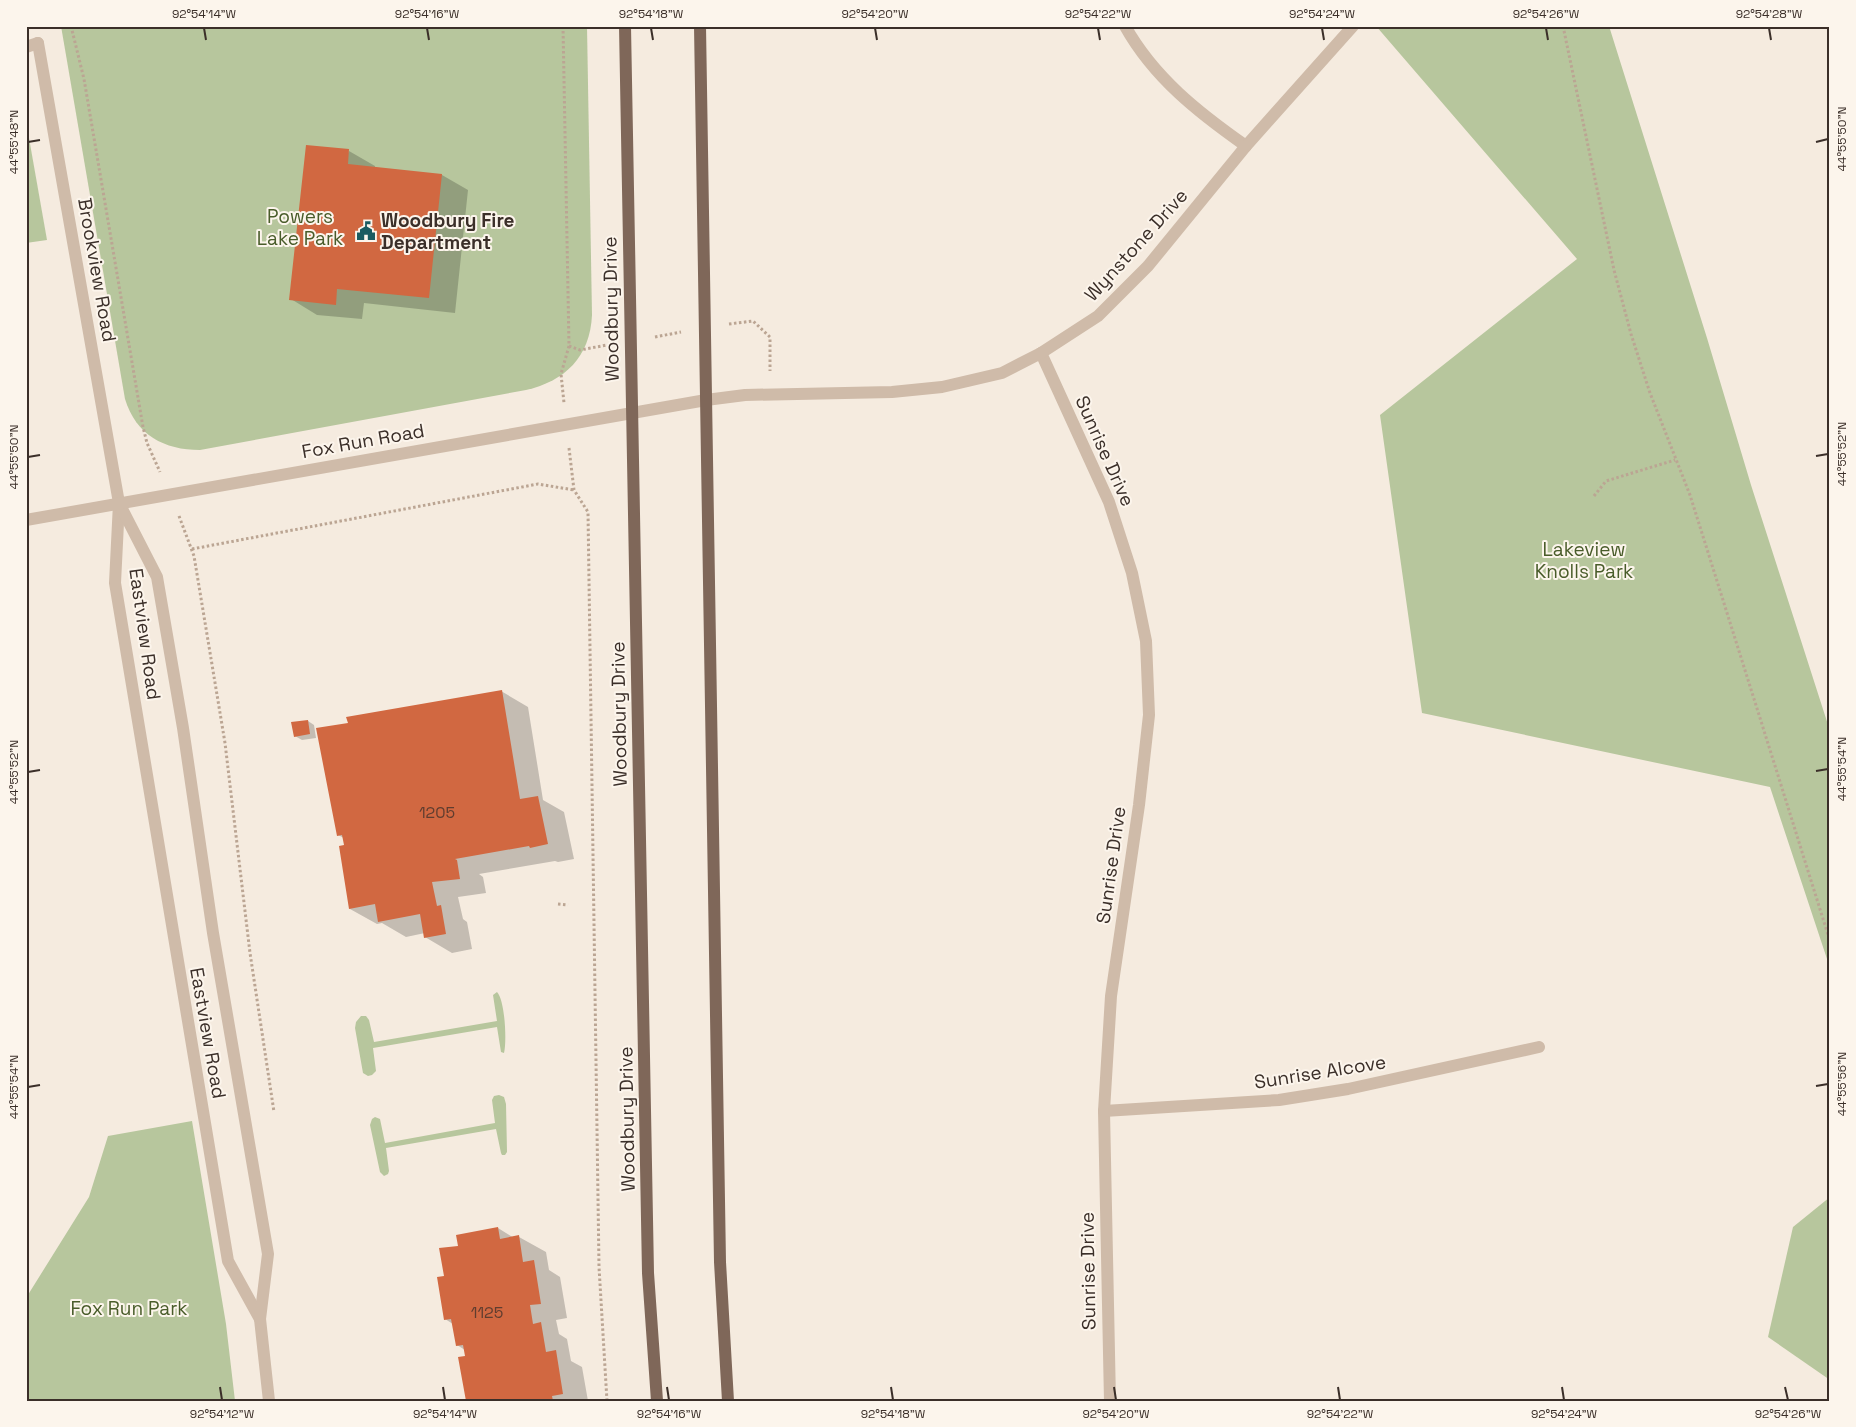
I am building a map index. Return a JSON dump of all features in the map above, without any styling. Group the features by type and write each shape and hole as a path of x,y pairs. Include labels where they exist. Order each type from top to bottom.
{"main road":[{"name":"Woodbury Drive","path":"625,26 648,1273 657,1401"},
{"path":"700,26 720,1262 728,1401"}],"street":[{"path":"1125,26 1136,45 1164,80 1207,118 1246,146"},
{"name":"Wynstone Drive","path":"706,400 745,395 892,392 942,387 1002,373 1040,353 1098,316 1148,266 1246,146 1353,26"},
{"name":"Brookview Road","path":"30,43 119,503"},
{"name":"Sunrise Drive","path":"1040,353 1109,502 1132,573 1146,641 1149,715 1139,805 1112,996 1104,1111 1110,1401"},
{"name":"Fox Run Road","path":"26,520 706,400"},
{"name":"Eastview Road","path":"119,503 115,583 224,1241 228,1261 260,1319"},
{"name":"Eastview Road","path":"119,503 157,577 175,681 213,933 268,1254 260,1319 268,1401"},
{"name":"Sunrise Alcove","path":"1104,1111 1278,1100 1348,1089 1539,1047"}],"path":[{"path":"71,26 84,79 142,421"},
{"path":"561,374 569,346 563,26"},
{"path":"1562,26 1621,301 1650,393 1690,495 1830,941"},
{"path":"1594,496 1606,481 1675,460"},
{"path":"274,1112 248,944 225,743 192,549 538,484 574,490 588,512 599,1257 606,1401"},
{"path":"558,904 568,905"}],"green space":[{"name":"Powers Lake Park","path":"61,26 587,26 592,315 590,330 581,355 573,365 552,380 526,390 200,450 175,447 153,438 136,422 125,399"},
{"name":"Lakeview Knolls Park","path":"1376,26 1609,26 1751,485 1830,731 1830,968 1770,787 1422,713 1380,415 1577,259"},
{"path":"26,121 47,240 26,243"},
{"path":"497,992 502,1003 505,1021 504,1053 501,1052 497,1027 373,1048 376,1071 368,1076 363,1073 355,1028 356,1022 361,1016 366,1016 369,1020 374,1042 497,1021 493,995"},
{"path":"494,1096 504,1097 506,1104 507,1152 505,1155 501,1153 496,1129 386,1148 389,1171 384,1176 380,1172 370,1125 375,1117 380,1119 385,1143 495,1123 492,1100"},
{"name":"Fox Run Park","path":"192,1121 226,1324 235,1401 26,1401 26,1298 89,1197 108,1136"},
{"path":"1830,1197 1830,1380 1768,1337 1793,1227"}],"building":[{"name":"Woodbury Fire Department","path":"306,145 349,149 348,164 442,174 429,298 337,289 336,305 289,300"},
{"path":"502,690 520,799 538,796 548,844 455,859 457,860 460,879 432,882 437,906 441,905 446,934 424,938 420,914 378,922 375,904 349,909 339,846 344,845 342,835 337,836 316,728 348,723 346,717"},
{"path":"308,720 310,734 294,737 291,722"},
{"path":"498,1227 500,1239 519,1235 523,1262 534,1260 541,1304 530,1305 533,1324 541,1322 546,1352 556,1350 563,1394 552,1396 553,1401 466,1401 458,1357 465,1356 463,1345 456,1346 451,1319 444,1320 437,1277 444,1276 439,1248 458,1246 456,1235"}],"place":[{"name":"Woodbury Fire Department","path":"366,231"}]}
